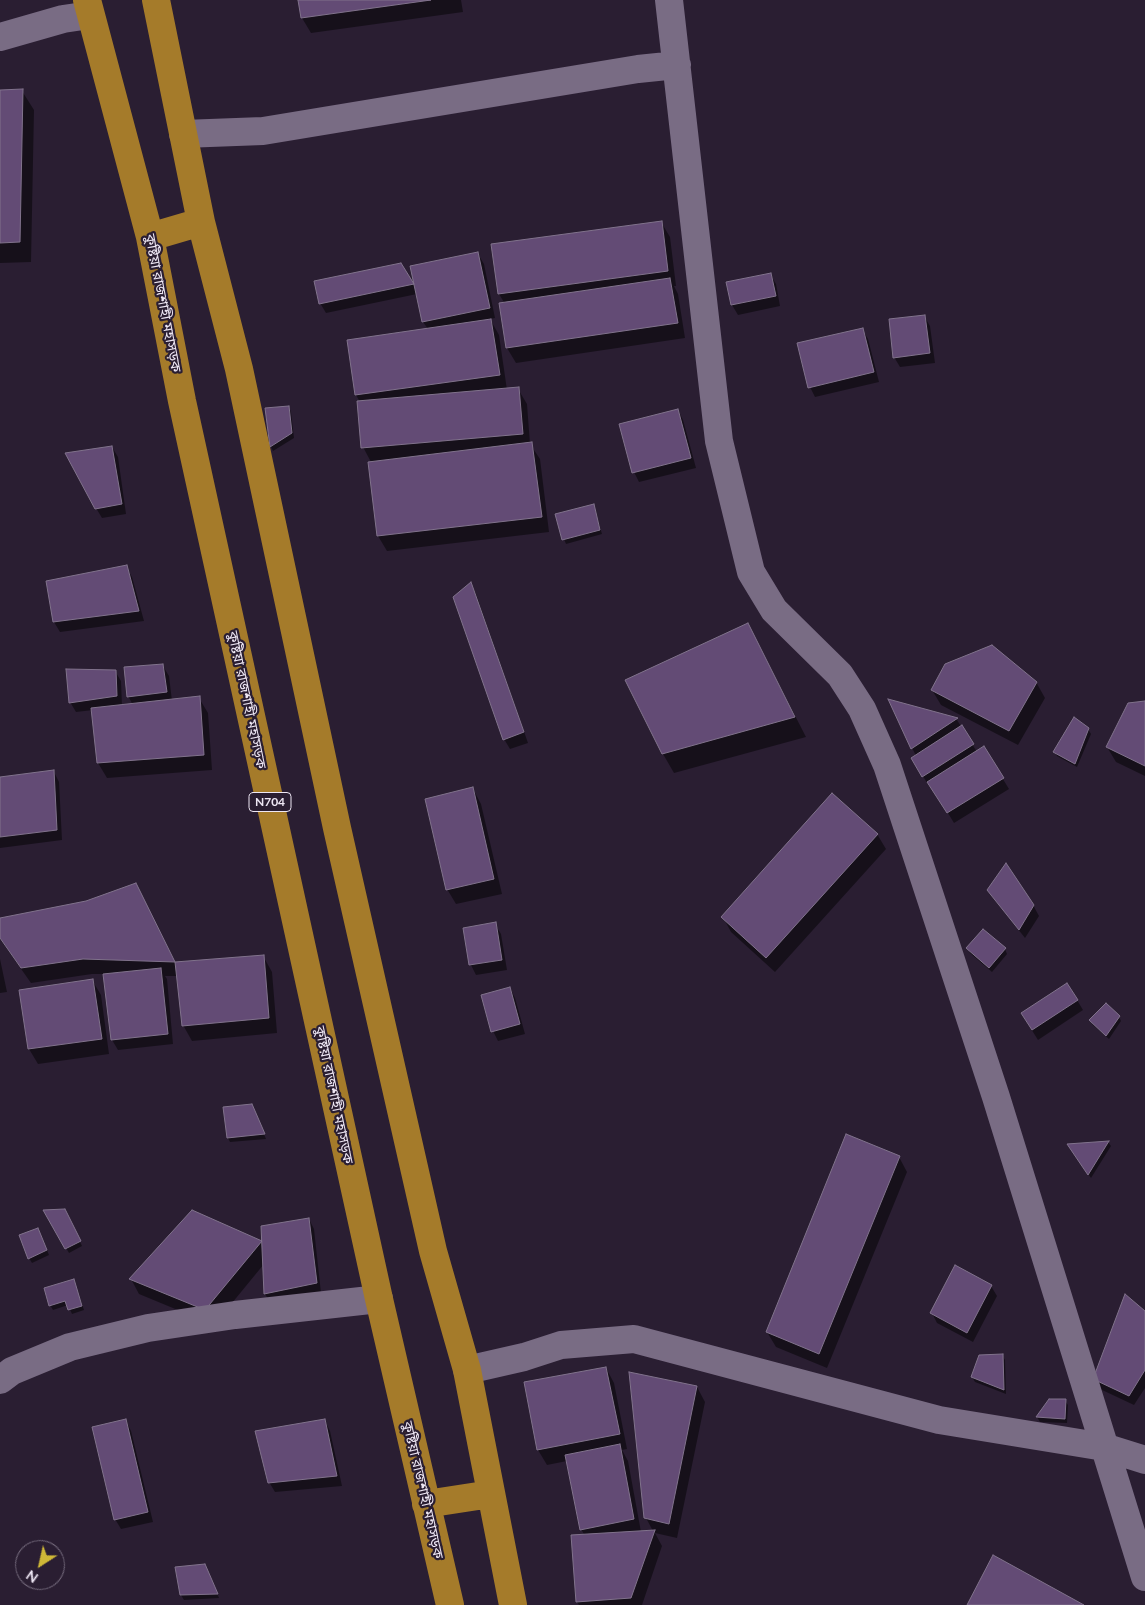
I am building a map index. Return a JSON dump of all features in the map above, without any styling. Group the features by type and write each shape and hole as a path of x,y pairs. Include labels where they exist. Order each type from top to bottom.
{"highway":[{"path":"156,0 200,222 239,369 337,828 433,1251 467,1370 513,1605"},
{"name":"কুষ্টিয়া রাজশাহী মহাসড়ক","path":"89,8 150,238 184,411 379,1299 450,1605"},
{"path":"150,238 200,222"},
{"path":"426,1504 492,1494"}],"street":[{"path":"668,0 719,441 751,572 774,610 840,675 862,710 887,765 996,1096 1145,1578"},
{"path":"0,37 63,19 89,8"},
{"path":"183,134 262,131 638,69 676,65"},
{"path":"0,1380 12,1371 70,1347 148,1328 235,1315 379,1299"},
{"path":"467,1370 524,1358 561,1345 634,1339 939,1420 1104,1447 1145,1460"}],"building":[{"path":"298,0 431,0 301,18"},
{"path":"23,89 20,242 0,243 0,90"},
{"path":"662,221 668,271 498,294 491,244"},
{"path":"478,252 490,308 422,322 410,266"},
{"path":"401,263 414,284 319,304 314,281"},
{"path":"771,273 776,296 731,305 726,282"},
{"path":"670,278 678,323 506,348 499,303"},
{"path":"925,315 930,353 893,358 889,319"},
{"path":"491,319 500,375 355,395 347,340"},
{"path":"863,328 874,372 808,388 797,343"},
{"path":"519,387 523,434 361,448 357,401"},
{"path":"289,406 292,433 270,447 265,408"},
{"path":"678,409 691,458 632,473 619,424"},
{"path":"532,442 542,517 377,536 368,462"},
{"path":"112,446 122,504 95,509 65,453"},
{"path":"594,504 600,530 562,540 555,514"},
{"path":"127,565 139,611 53,622 46,581"},
{"path":"471,582 524,732 503,740 453,597"},
{"path":"748,623 795,717 662,754 625,680"},
{"path":"992,645 1037,682 1009,731 931,690 945,664"},
{"path":"163,664 167,692 127,697 124,667"},
{"path":"66,669 116,670 117,696 69,703"},
{"path":"200,696 204,755 97,763 91,708"},
{"path":"888,699 958,718 911,749"},
{"path":"1145,701 1145,766 1106,747 1128,703"},
{"path":"1074,717 1089,728 1075,764 1053,752"},
{"path":"962,725 974,744 922,777 911,758"},
{"path":"984,746 1004,778 947,813 927,782"},
{"path":"54,770 57,830 0,837 0,777"},
{"path":"473,787 494,879 446,890 425,799"},
{"path":"832,793 878,834 766,958 721,917"},
{"path":"1006,863 1034,905 1019,930 987,890"},
{"path":"136,883 175,962 83,959 21,968 0,938 0,918 86,901"},
{"path":"496,922 502,960 469,965 463,928"},
{"path":"983,929 1006,948 989,968 966,948"},
{"path":"264,955 269,1018 182,1026 175,962"},
{"path":"161,968 168,1034 111,1040 103,974"},
{"path":"93,979 102,1039 28,1049 19,990"},
{"path":"1067,983 1078,1000 1032,1030 1021,1013"},
{"path":"510,987 520,1024 491,1032 481,995"},
{"path":"1106,1003 1120,1016 1106,1036 1089,1020"},
{"path":"252,1104 265,1134 227,1138 223,1107"},
{"path":"846,1134 900,1156 819,1354 766,1332"},
{"path":"1109,1141 1088,1175 1067,1144"},
{"path":"65,1209 81,1241 65,1249 43,1210"},
{"path":"192,1210 262,1241 205,1310 129,1279"},
{"path":"309,1218 317,1283 264,1294 261,1226"},
{"path":"38,1228 47,1250 28,1259 19,1235"},
{"path":"955,1265 992,1285 967,1333 930,1313"},
{"path":"74,1279 82,1306 68,1310 65,1301 49,1306 44,1288"},
{"path":"1125,1294 1145,1311 1145,1370 1129,1396 1093,1379"},
{"path":"1003,1354 1004,1390 971,1377 979,1355"},
{"path":"606,1367 620,1434 537,1450 524,1382"},
{"path":"629,1372 697,1386 669,1524 644,1518"},
{"path":"1049,1399 1066,1399 1065,1419 1036,1417"},
{"path":"126,1419 148,1512 114,1520 92,1427"},
{"path":"325,1419 337,1476 268,1483 255,1431"},
{"path":"620,1444 634,1519 580,1530 565,1455"},
{"path":"655,1530 631,1598 576,1602 571,1535"},
{"path":"993,1555 1084,1605 967,1605"},
{"path":"205,1564 218,1594 180,1595 175,1567"}]}
